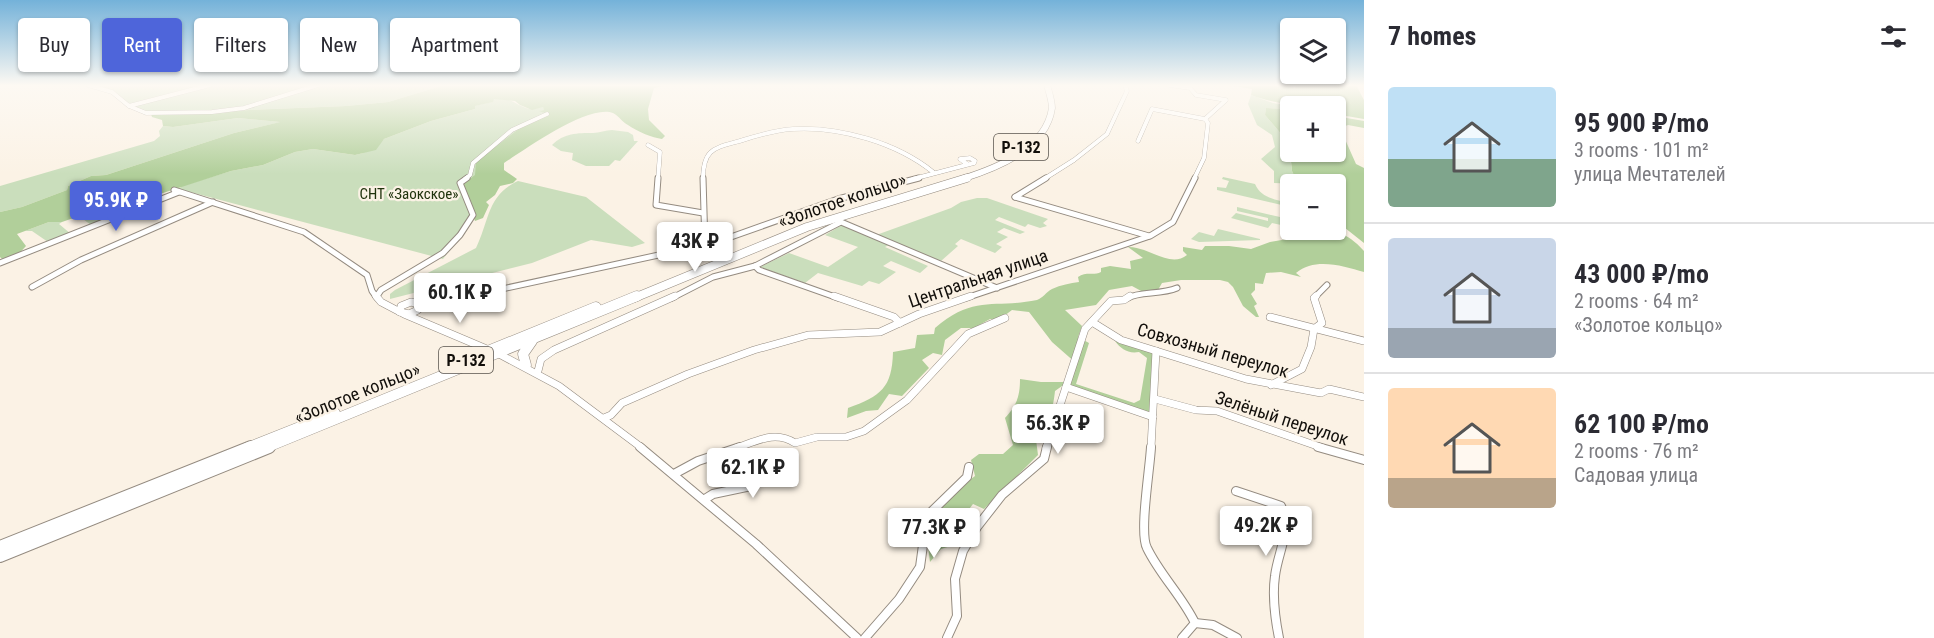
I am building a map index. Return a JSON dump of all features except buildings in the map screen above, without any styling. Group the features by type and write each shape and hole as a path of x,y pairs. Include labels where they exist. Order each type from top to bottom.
{"highway":[{"name":"«Золотое кольцо»","path":"0,556 801,225 956,178 1006,158 1037,133 1045,115"},
{"name":"«Золотое кольцо»","path":"0,547 494,352 534,340 807,227 969,177 1003,164 1029,146 1045,129 1049,115"},
{"path":"526,365 523,354 534,340"}],"street":[{"path":"377,296 381,290 443,253 460,235 473,215 460,183 470,175 472,163 512,130 545,115"},
{"path":"1116,115 1107,134 1074,160 1028,191 1015,197 1150,236"},
{"path":"1138,141 1149,115"},
{"path":"1183,115 1205,119 1210,115"},
{"name":"Центральная улица","path":"604,418 611,415 622,404 688,374 754,350 808,334 880,332 997,288 1150,236 1173,222 1204,158 1208,123 1205,119"},
{"path":"705,246 703,163 706,155 721,146 787,130 818,131 886,146 916,158 933,172"},
{"path":"648,145 660,152 656,205 703,213"},
{"path":"402,313 434,302 705,246 838,199 963,163"},
{"path":"0,263 177,191 304,232 367,275 372,291 386,305 526,365 563,387 705,499 795,578 857,638"},
{"path":"32,287 81,260 213,202"},
{"path":"538,371 541,359 554,350 713,278 755,266 841,222 997,288"},
{"path":"755,266 759,270 894,317 900,323"},
{"path":"1271,385 1302,369 1311,347 1314,329 1322,323 1314,298 1327,285"},
{"path":"946,638 957,616 955,579 963,551 977,527 1002,495 1044,459 1085,329 1111,301 1124,300 1134,294 1147,295 1168,292 1177,288"},
{"path":"386,305 403,304 418,307"},
{"path":"402,313 399,309 403,304"},
{"path":"418,307 421,320"},
{"path":"1269,317 1364,341"},
{"path":"674,474 698,461 774,435 786,437 795,443 817,437 846,437 864,431 907,400 968,334 1005,318"},
{"name":"Совхозный переулок","path":"1092,322 1121,340 1271,385 1321,393 1329,389 1364,397"},
{"path":"1156,351 1150,477 1144,532 1146,547 1195,622"},
{"path":"1066,387 1153,417"},
{"name":"Зелёный переулок","path":"1155,399 1196,410 1208,408 1289,438 1364,460"},
{"path":"865,638 899,599 920,567 927,516 967,477 969,467"},
{"path":"705,499 713,494 751,486 785,468"},
{"path":"1236,491 1281,506 1285,514 1288,530 1275,570 1273,590 1279,638"},
{"path":"1182,638 1195,622"},
{"path":"1195,622 1213,625 1237,638"}],"green space":[{"path":"151,115 454,115 384,139 376,150 355,155 313,149 295,152 263,165 231,171 163,193 122,201 62,222 49,222 17,234 26,246 16,257 4,261 0,257 0,212 22,207 67,190 68,186 91,176 106,175 234,133 280,122 238,118 173,127 163,126 162,120"},
{"name":"СНТ «Заокское»","path":"454,115 546,115 524,125 475,216 443,259 179,189 182,186 231,171 263,165 295,152 313,149 355,155 363,153 384,139"},
{"path":"545,115 590,115 557,129 504,163 504,170 517,179 513,183 500,186 495,195 486,202 489,205 483,218 475,221 462,185 475,175 476,162 524,125"},
{"path":"615,115 649,115 649,120 665,136 662,139 640,132"},
{"path":"1253,115 1265,115 1280,133 1280,162 1291,162 1293,174 1280,174 1280,183 1274,183 1274,171 1261,159 1275,147 1272,135 1257,125"},
{"path":"1265,115 1265,115 1280,115 1280,133"},
{"path":"1346,115 1364,115 1364,119 1346,116"},
{"path":"238,118 281,122 234,133 106,175 91,176 68,186 67,190 22,207 0,212 0,186 154,141 160,136 159,131 163,126 173,127"},
{"path":"1346,118 1364,121 1364,128 1346,126"},
{"path":"612,130 628,132 633,135 634,141 638,141 620,161 615,160 609,166 586,166 572,160 573,153 561,151 552,145 571,134"},
{"path":"1346,142 1356,164 1364,168 1364,243 1346,229 1346,174 1293,174 1291,162 1346,162"},
{"path":"1223,177 1255,184 1265,195 1280,200 1280,205 1217,190 1217,187 1226,188 1229,181 1222,179"},
{"path":"518,181 586,197 645,243 632,247 591,240 532,263 390,299 390,294 395,290 476,248 495,201 508,187"},
{"path":"163,193 133,203 138,208 91,225 79,216 122,201"},
{"path":"987,198 1048,219 1043,223 1047,226 1040,228 1028,224 1025,227 999,217 995,220 1025,232 1020,234 1004,228 997,232 1008,237 996,244 1002,247 995,253 961,239 955,244 958,246 941,261 879,236 879,234 951,208 961,202"},
{"path":"1237,207 1280,217 1280,225 1272,223 1268,228 1231,218 1236,213 1268,221 1268,218 1237,211"},
{"path":"49,222 62,222 59,224 71,234 48,242 32,231 25,231"},
{"path":"842,225 891,244 885,247 928,266 920,273 891,261 883,266 896,272 879,284 869,281 862,286 818,273 805,283 760,267 789,253 828,267 858,247 825,235"},
{"path":"1218,229 1260,240 1199,242 1191,239 1199,232 1214,236"},
{"path":"1346,236 1364,251 1364,272 1338,265 1320,264 1304,268 1296,273 1301,277 1281,272 1266,273 1263,284 1255,283 1255,290 1251,294 1257,304 1254,306 1259,317 1243,306 1228,282 1220,280 1181,280 1162,283 1158,290 1143,292 1132,286 1109,290 1096,305 1065,310 1082,326 1078,337 1089,343 1076,384 1134,403 1140,400 1147,358 1139,352 1125,350 1115,341 1153,353 1151,414 1062,386 1055,391 1052,409 1047,419 1035,432 1038,455 984,509 973,504 953,530 954,545 941,549 930,562 926,530 953,492 975,476 971,460 979,454 1003,454 1013,445 1005,418 1017,400 1020,379 1071,382 1077,364 1052,342 1029,312 1012,310 1000,319 990,319 974,328 961,328 945,340 942,355 933,353 922,360 929,368 902,396 889,394 878,410 866,411 847,418 848,408 869,399 887,382 893,352 915,348 917,335 934,334 935,328 949,317 973,307 1037,300 1052,289 1079,282 1078,277 1081,275 1101,272 1101,268 1110,266 1131,269 1130,261 1143,258 1128,247 1173,260 1187,255 1183,247 1202,250 1205,246 1251,249 1270,242 1346,240"}]}
